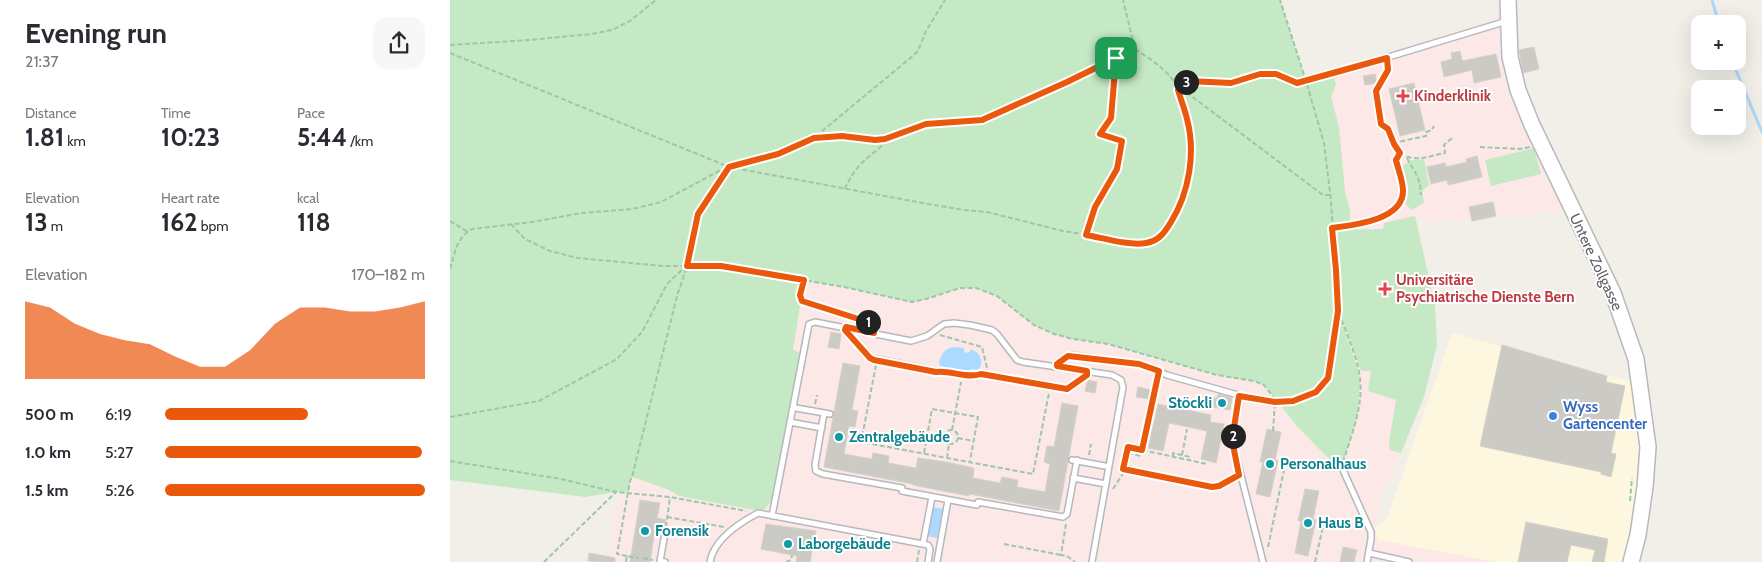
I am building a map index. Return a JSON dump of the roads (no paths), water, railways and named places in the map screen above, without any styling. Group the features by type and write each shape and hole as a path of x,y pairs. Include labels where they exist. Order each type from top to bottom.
{"street":[{"name":"Untere Zollgasse","path":"1508,0 1509,46 1513,74 1532,125 1614,293 1636,359 1648,447 1646,485 1638,535 1631,562"}],"lane":[{"path":"1384,59 1508,20"},
{"path":"772,516 809,324 815,322 846,327 911,341 921,339 944,324 949,323 985,328 997,334 1017,360 1115,376 1122,380 1123,384 1092,562"},
{"path":"846,327 845,330 870,358 936,372 942,371 973,376 981,374 1067,389 1087,375 1087,371"},
{"path":"1057,366 1065,357 1071,355 1139,364 1167,375 1239,396 1232,440 1239,475 1263,562"},
{"path":"796,408 827,414 822,428 815,465 819,473 902,488 902,491 932,497 977,505 978,502 1063,517 1067,514 1074,478 1074,460 1105,466"},
{"path":"790,422 822,428"},
{"path":"1343,470 1371,532 1367,562"},
{"path":"1074,478 1106,484"},
{"path":"922,544 932,497"},
{"path":"937,562 948,500"},
{"path":"710,562 716,546 734,528 758,513 922,544 930,547 928,562"},
{"path":"662,562 665,533"},
{"path":"1369,554 1409,562"}],"water":[{"path":"955,347 964,348 966,353 970,352 970,349 974,350 979,355 981,363 978,370 971,369 969,372 940,366 939,362 946,350"},
{"path":"933,507 943,509 937,538 927,536"}],"waterway":[{"path":"1712,0 1716,15"},
{"path":"1736,70 1762,132"}],"place":[{"name":"Kinderklinik","path":"1403,96"},
{"name":"Universitäre Psychiatrische Dienste Bern","path":"1385,289"},
{"name":"Stöckli","path":"1222,403"},
{"name":"Wyss Gartencenter","path":"1553,416"},
{"name":"Zentralgebäude","path":"839,437"},
{"name":"Personalhaus","path":"1270,464"},
{"name":"Haus B","path":"1308,523"},
{"name":"Forensik","path":"645,531"},
{"name":"Laborgebäude","path":"788,544"}]}
